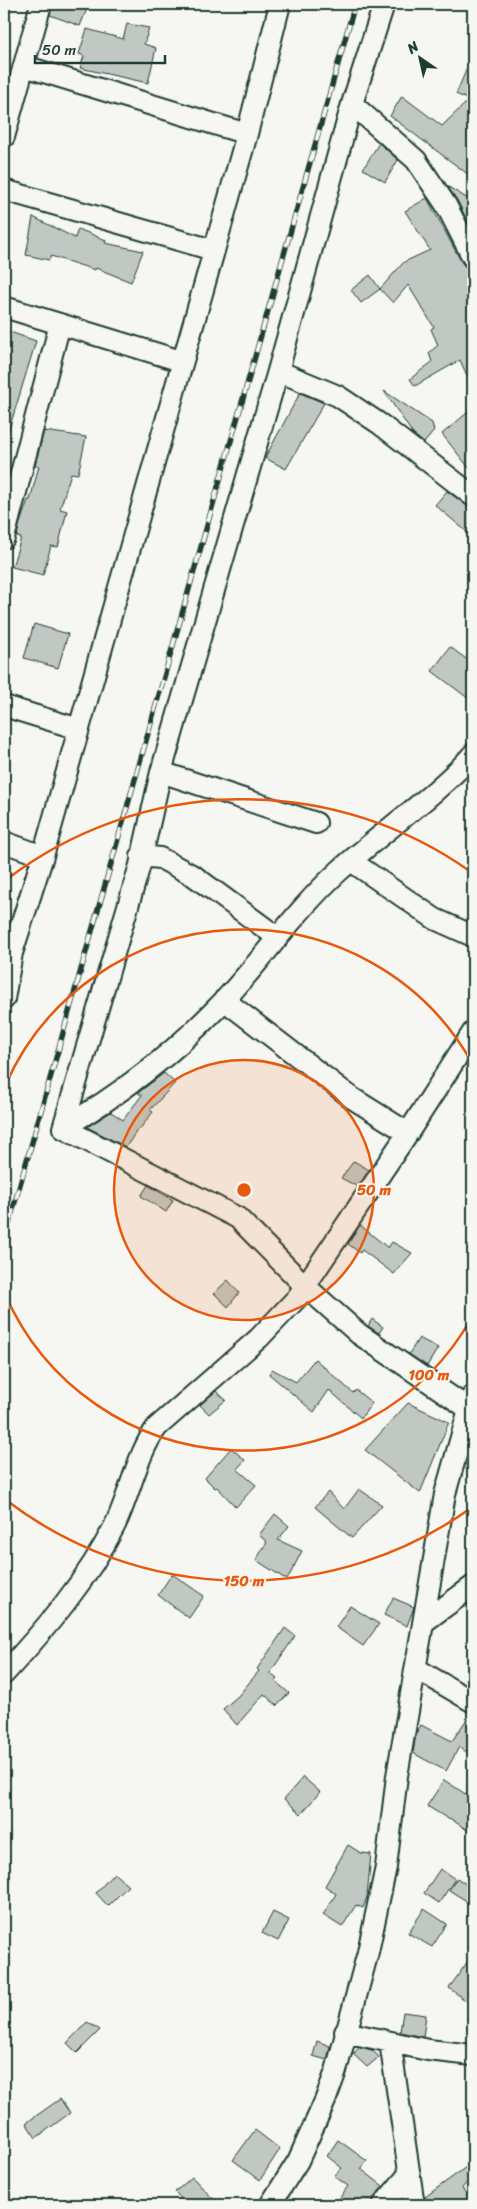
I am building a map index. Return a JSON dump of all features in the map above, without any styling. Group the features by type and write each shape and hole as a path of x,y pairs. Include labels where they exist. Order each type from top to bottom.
{"street":[{"path":"4,137 41,4"},
{"path":"4,999 8,951 43,856 247,134 279,4"},
{"path":"63,1128 142,856 161,772 278,371 352,104 384,4"},
{"path":"24,66 247,134"},
{"path":"352,104 416,160 446,205 473,258"},
{"path":"4,190 214,250"},
{"path":"4,307 182,362"},
{"path":"4,538 60,324"},
{"path":"278,371 338,396 380,424 473,496"},
{"path":"4,706 78,729"},
{"path":"63,1128 99,1107 134,1082 185,1039 224,1000 277,936 332,878 449,778 473,754"},
{"path":"161,772 316,823"},
{"path":"4,842 43,856"},
{"path":"142,856 160,858 194,876 277,936"},
{"path":"351,862 435,919 473,936"},
{"path":"224,1000 352,1098 408,1133"},
{"path":"4,1674 61,1610 106,1542 124,1506 150,1437 157,1427 259,1338 282,1315 305,1286 408,1133 473,1032"},
{"path":"63,1128 238,1218 305,1286 359,1334 471,1402 445,1494 417,1669 397,1776 386,1867 368,1952 336,2071 325,2101 298,2161 270,2205"},
{"path":"424,1622 473,1587"},
{"path":"417,1669 473,1702"},
{"path":"345,2032 428,2050 473,2055"},
{"path":"390,2042 414,2205"},
{"path":"383,2205 409,2174"}],"building":[{"path":"53,4 89,4 80,26 50,15"},
{"path":"127,24 149,28 144,44 156,48 148,83 80,68 84,56 79,54 87,29 123,39"},
{"path":"473,54 473,178 390,116 402,96 442,126 469,100 456,94"},
{"path":"379,143 398,160 385,182 363,169"},
{"path":"447,186 473,202 473,232 457,200"},
{"path":"427,198 462,263 467,268 473,270 473,389 460,360 415,386 410,379 432,362 429,353 438,345 431,329 434,327 408,285 393,303 380,289 404,262 430,250 405,211"},
{"path":"33,217 75,238 78,229 106,240 105,243 143,251 131,282 96,268 95,270 51,256 49,260 26,255"},
{"path":"370,275 380,289 361,303 351,290"},
{"path":"4,330 36,341 7,436 4,436"},
{"path":"384,391 432,423 434,431 424,443 413,434"},
{"path":"300,393 324,403 286,469 265,458"},
{"path":"473,408 473,473 442,434"},
{"path":"44,431 86,437 78,474 71,473 60,509 67,511 58,547 51,546 43,575 12,567 21,538 17,537 19,526 28,500 30,500 39,466 35,466"},
{"path":"447,491 473,508 473,537 435,505"},
{"path":"34,624 68,634 58,668 24,658"},
{"path":"450,647 473,664 473,702 432,671"},
{"path":"164,1073 175,1083 150,1110 153,1112 126,1147 87,1127 111,1112 123,1120 142,1095 138,1093"},
{"path":"354,1161 369,1170 358,1187 341,1178"},
{"path":"148,1185 173,1200 166,1212 141,1196"},
{"path":"360,1225 388,1248 392,1242 412,1253 394,1274 362,1250 360,1253 348,1244"},
{"path":"228,1280 239,1293 228,1307 214,1293"},
{"path":"372,1319 383,1327 379,1333 368,1326"},
{"path":"419,1338 438,1348 427,1366 409,1354"},
{"path":"315,1359 353,1393 356,1390 372,1403 361,1418 329,1390 314,1412 269,1374 272,1369 296,1382"},
{"path":"216,1391 226,1400 209,1414 200,1405"},
{"path":"408,1403 449,1422 420,1493 365,1450"},
{"path":"231,1448 245,1460 237,1469 256,1485 236,1507 217,1487 215,1488 205,1478"},
{"path":"359,1489 382,1505 352,1538 315,1507 328,1492 344,1509"},
{"path":"275,1514 289,1526 278,1540 302,1551 287,1580 256,1560 267,1542 259,1535"},
{"path":"172,1574 204,1596 189,1618 158,1595"},
{"path":"393,1598 414,1607 407,1626 384,1615"},
{"path":"350,1606 379,1624 363,1646 336,1627"},
{"path":"285,1628 295,1636 270,1673 277,1679 275,1681 289,1693 277,1706 264,1694 237,1725 223,1709 238,1696 259,1671 257,1669"},
{"path":"471,1713 473,1714 473,1756 459,1747 446,1771 413,1753 416,1734 421,1725 452,1741"},
{"path":"303,1777 320,1792 301,1814 284,1799"},
{"path":"444,1780 473,1799 473,1834 427,1806"},
{"path":"348,1845 361,1853 371,1854 367,1897 363,1908 356,1905 342,1927 323,1915 336,1894 325,1886"},
{"path":"440,1869 455,1879 439,1903 424,1893"},
{"path":"114,1873 128,1886 108,1906 96,1893"},
{"path":"457,1878 473,1889 473,1905 449,1890"},
{"path":"424,1909 447,1924 432,1947 408,1933"},
{"path":"273,1912 289,1920 278,1941 262,1933"},
{"path":"473,1954 473,2006 449,1988"},
{"path":"403,2012 426,2015 423,2037 400,2032"},
{"path":"87,2022 100,2030 77,2053 67,2043"},
{"path":"317,2041 330,2046 327,2060 313,2056"},
{"path":"360,2047 372,2050 379,2057 367,2067 353,2054"},
{"path":"60,2099 70,2113 36,2138 26,2123"},
{"path":"255,2130 280,2149 260,2180 233,2160"},
{"path":"338,2140 367,2161 361,2169 383,2186 371,2205 335,2205 348,2186 334,2176 342,2168 327,2156"},
{"path":"473,2162 473,2176 462,2188 469,2198 459,2205 426,2205 425,2197"},
{"path":"192,2177 219,2205 187,2205 175,2192"}],"railway":[{"path":"4,1241 355,4"}]}
